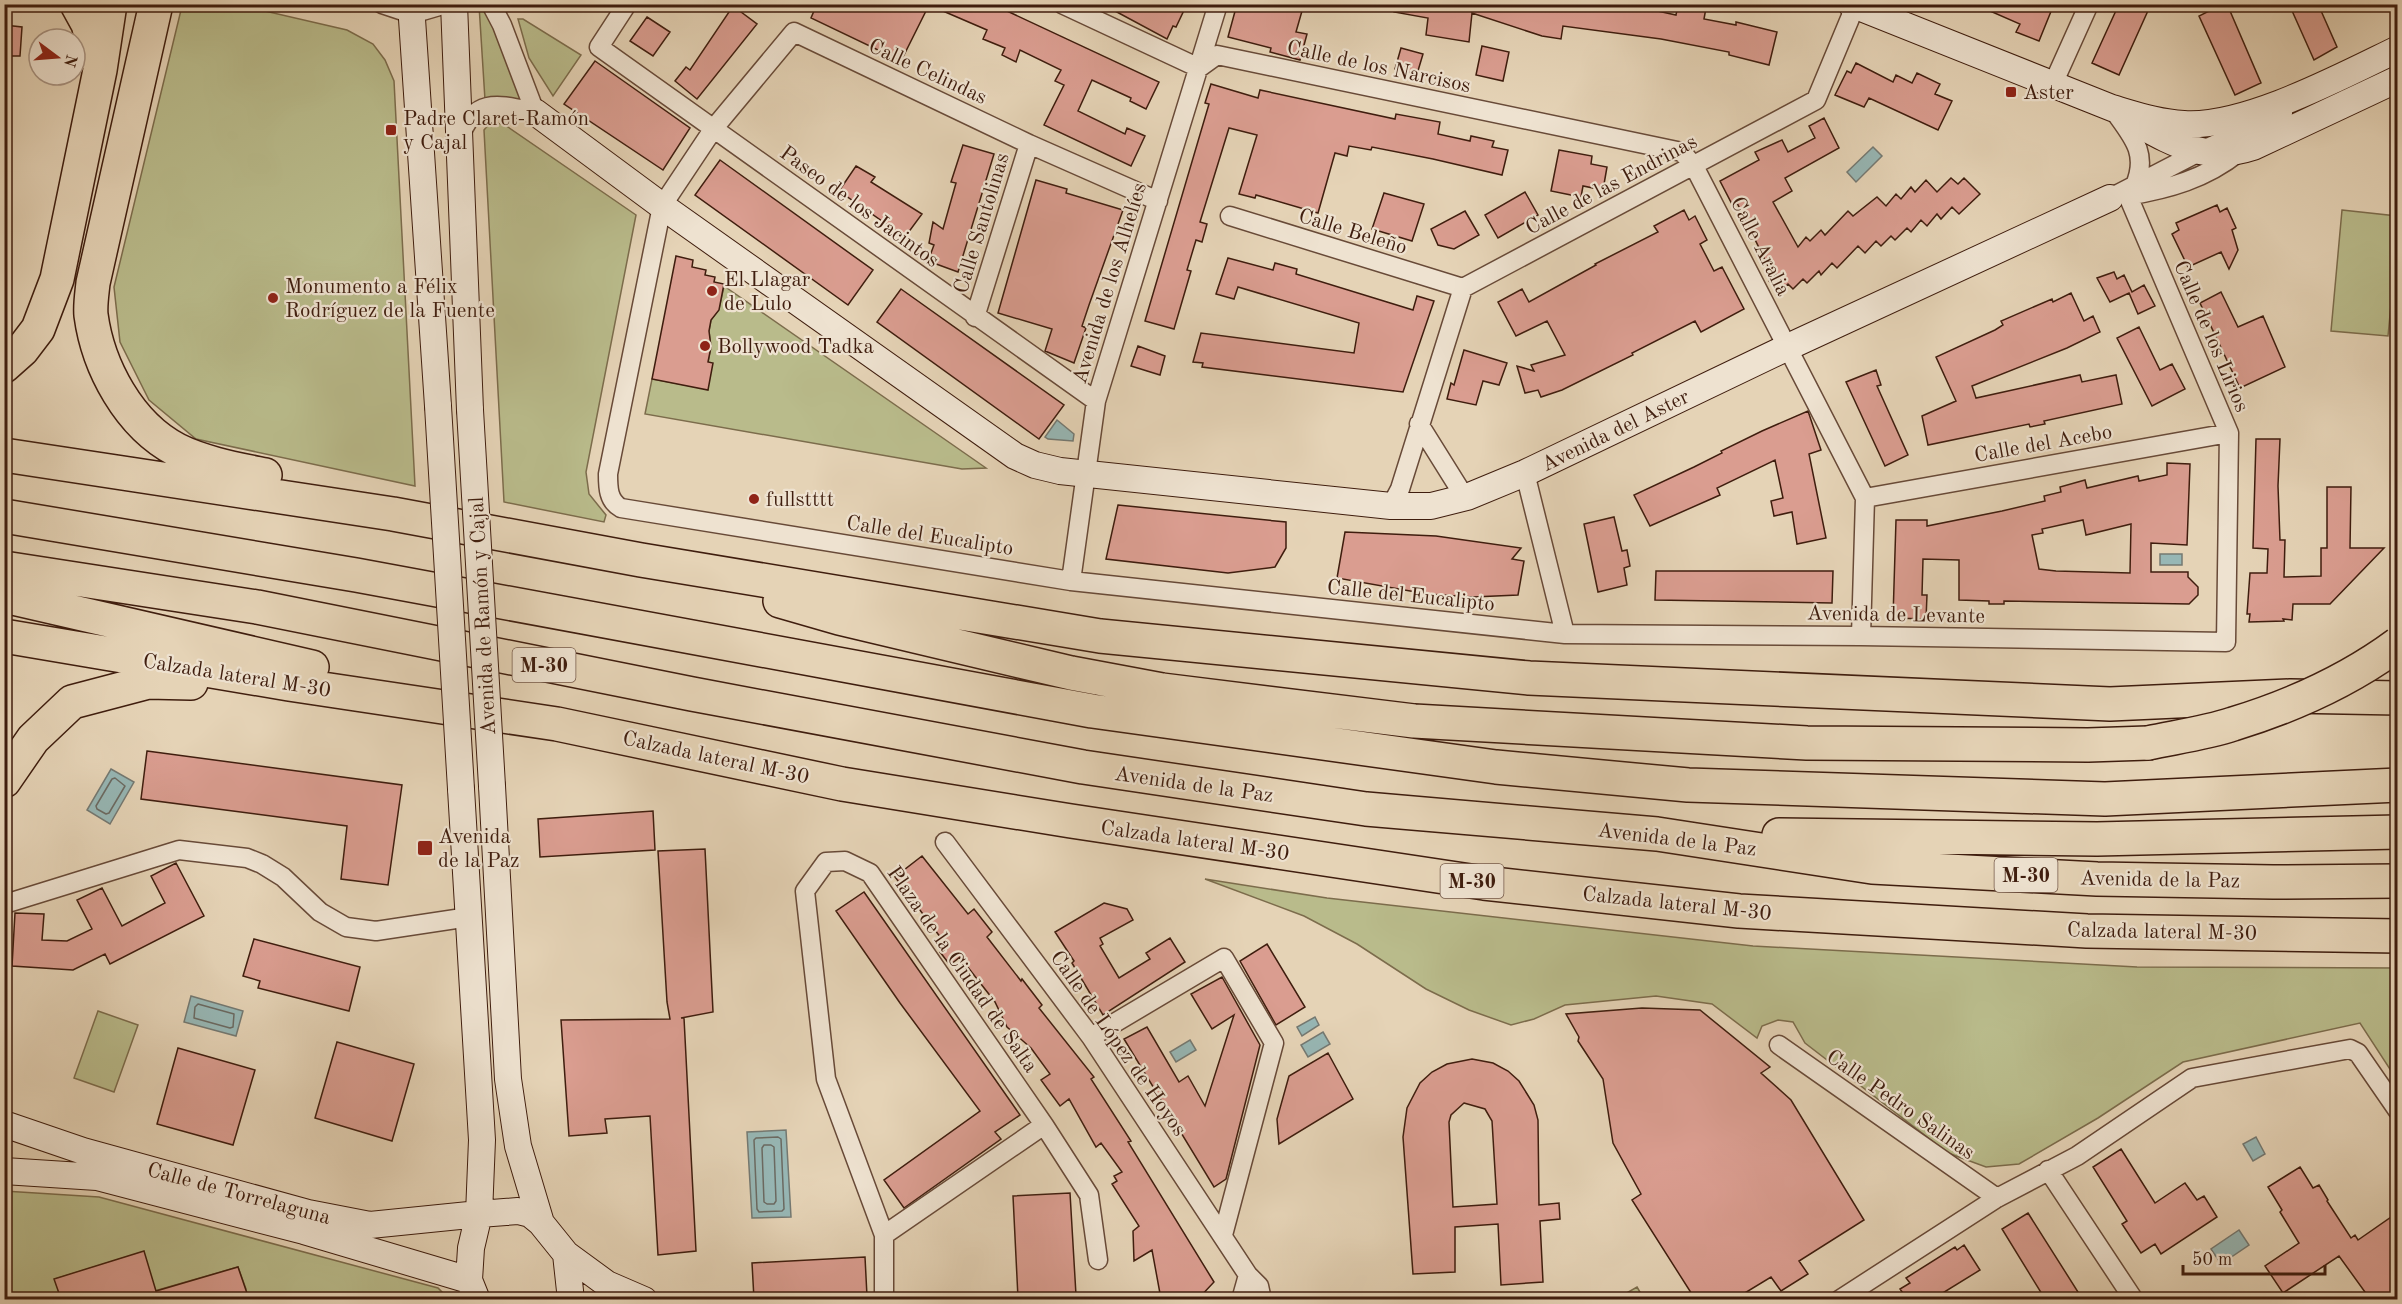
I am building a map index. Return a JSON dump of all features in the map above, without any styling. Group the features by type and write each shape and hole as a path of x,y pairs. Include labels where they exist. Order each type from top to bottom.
{"highway":[{"path":"77,4 88,24 100,70"},
{"path":"4,366 22,350 38,328 57,279 100,70 110,4"},
{"path":"156,4 93,283 91,312 96,343 106,370 131,410 154,436 178,450 230,467 321,486 393,514"},
{"path":"4,455 393,514 641,561 1100,636 1529,678 2110,704 2290,696 2397,686"},
{"path":"4,516 356,575 1092,711 1496,767 1688,785 2105,799 2318,791 2397,785"},
{"path":"641,561 839,618 1071,673 1162,690 1414,721 1808,743 2088,745 2148,743 2231,725 2297,703 2372,663 2397,644"},
{"name":"Avenida de la Paz","path":"4,567 257,607 692,694 1083,767 1366,809 1657,834 1872,867 2097,879 2273,882 2397,881"},
{"name":"M-30","path":"4,596 557,724"},
{"name":"Calzada lateral M-30","path":"4,636 289,684 557,724 853,786 1095,825 1495,884 1739,910 2087,931 2397,936"},
{"path":"810,658 936,666 1088,686 1162,690"},
{"path":"4,781 33,739 72,702 148,682 289,684"},
{"path":"2290,696 2397,698"},
{"path":"2318,791 2397,778"},
{"path":"1657,834 2097,839 2397,832"}],"street":[{"path":"382,4 411,9 446,4"},
{"name":"Avenida de Ramón y Cajal","path":"454,4 470,410 508,1080 518,1146 541,1223"},
{"path":"491,4 502,25 535,112"},
{"name":"Paseo de los Jacintos","path":"627,4 599,47 1096,401"},
{"path":"1062,4 1199,68"},
{"name":"Avenida de los Alhelíes","path":"1071,581 1096,401 1218,4"},
{"path":"2054,84 2089,4"},
{"path":"1854,5 2112,108 2178,145 2199,152 2240,152"},
{"name":"Calle de las Endrinas","path":"1463,288 1816,100 1854,5"},
{"name":"Avenida de Ramón y Cajal","path":"411,9 483,1140 479,1214 471,1248 473,1290"},
{"name":"Calle Celindas","path":"714,128 794,32 1029,144 1158,201"},
{"path":"2112,108 2156,120 2183,124 2210,124 2266,107 2338,78 2397,49"},
{"name":"Calle de los Narcisos","path":"1199,68 1217,55 1682,152 1694,166"},
{"path":"2124,193 2199,152 2306,102 2338,78"},
{"path":"2124,193 2169,189 2199,178 2240,152 2397,79"},
{"path":"460,139 470,116 480,109 503,106 535,112"},
{"path":"2112,108 2133,137 2142,160 2140,173 2124,193"},
{"name":"Avenida del Aster","path":"535,112 662,206 1015,456 1035,465 1085,474 1391,506 1431,506 1467,497 1525,473 1788,347 2124,193"},
{"name":"Calle del Eucalipto","path":"714,128 662,206 608,474 610,497 616,506 1071,581 1565,634"},
{"name":"Calle Santolinas","path":"975,317 1029,144"},
{"name":"Calle Aralia","path":"1694,166 1865,498"},
{"name":"Calle de los Lirios","path":"2124,193 2229,433 2226,642"},
{"name":"Calle Beleño","path":"1230,216 1463,288"},
{"path":"1391,506 1400,489 1463,288"},
{"path":"1419,424 1467,497"},
{"name":"Calle del Acebo","path":"1865,498 2229,433"},
{"path":"1525,473 1565,634"},
{"path":"1861,636 1865,498"},
{"name":"Avenida de Levante","path":"1565,634 2226,642"},
{"name":"Calle de López de Hoyos","path":"945,842 1091,1037 1248,1275 1258,1286 1262,1299"},
{"path":"8,903 179,850 247,858 262,864 283,878 320,912 346,927 376,931 469,917"},
{"name":"Plaza de la Ciudad de Salta","path":"884,1299 884,1235 825,1079 805,891 826,862 845,861 870,873 1044,1125 1089,1195 1098,1260"},
{"path":"1091,1037 1224,958 1274,1043 1223,1235"},
{"name":"Calle Pedro Salinas","path":"1779,1046 1997,1198"},
{"path":"1839,1299 1997,1198 2077,1156 2192,1078 2342,1049 2354,1050 2397,1111"},
{"name":"Calle de Torrelaguna","path":"4,1124 83,1151 339,1220 370,1225 518,1211 530,1214 541,1223"},
{"path":"884,1235 1044,1125"},
{"path":"2048,1170 2134,1299"},
{"name":"Calle de Torrelaguna","path":"4,1171 97,1177 304,1231 473,1290"},
{"path":"541,1223 566,1254 607,1284 644,1299"},
{"path":"566,1254 571,1299"},
{"path":"1241,1299 1248,1275"}],"green space":[{"path":"190,5 239,5 347,30 373,44 385,60 394,81 415,486 196,439 149,400 120,342 114,287 181,10"},
{"path":"479,5 489,17 511,74 530,106 504,97 485,100"},
{"path":"518,19 523,19 581,55 553,96 529,58"},
{"path":"489,124 505,125 636,215 586,472 589,494 606,515 604,522 504,502 484,130"},
{"path":"2342,210 2397,216 2397,242 2388,336 2331,331"},
{"path":"724,286 986,468 962,469 645,414 652,379 708,389 708,362 711,347 709,331 711,320 719,309"},
{"path":"1205,879 1327,898 1753,946 2137,967 2397,968 2397,1080 2360,1023 2183,1062 2098,1118 2019,1164 1986,1167 1948,1153 1805,1043 1793,1022 1778,1020 1762,1026 1757,1038 1712,1004 1656,996 1565,1005 1534,1019 1511,1025 1469,1010 1426,989 1357,944 1304,916"},
{"path":"98,1011 138,1025 114,1092 74,1078"},
{"path":"4,1191 99,1197 438,1288 449,1299 295,1300 293,1295 276,1299 239,1299 237,1292 246,1289 238,1267 144,1294 143,1252 55,1279 61,1299 5,1299"},
{"path":"1637,1287 1644,1299 1616,1299"}],"water":[{"path":"1873,147 1882,156 1856,182 1847,172"},
{"path":"1057,420 1074,434 1073,441 1045,437"},
{"path":"2160,554 2182,554 2182,565 2160,565"},
{"path":"111,769 134,782 110,824 87,810"},
{"path":"191,996 243,1011 236,1036 184,1022"},
{"path":"1315,1017 1319,1025 1302,1036 1297,1027"},
{"path":"1323,1032 1330,1044 1308,1057 1301,1045"},
{"path":"1190,1040 1196,1050 1176,1062 1170,1052"},
{"path":"786,1130 791,1217 752,1218 747,1132"},
{"path":"2256,1137 2265,1154 2253,1161 2243,1144"},
{"path":"2239,1230 2249,1245 2221,1264 2211,1249"}],"building":[{"path":"817,4 992,4 1159,82 1146,109 1130,101 1131,98 1092,80 1078,111 1125,134 1127,128 1145,136 1131,166 1044,125 1064,85 1055,81 1061,70 1020,50 1016,62 1002,55 1005,48 983,39 987,30 929,5 901,61 811,18"},
{"path":"1102,4 1187,4 1176,27 1173,26 1167,39"},
{"path":"1237,4 1304,4 1296,32 1307,34 1300,60 1270,52 1271,48 1228,37"},
{"path":"1395,4 1639,4 1648,6 1648,9 1676,15 1678,4 1685,4 1706,8 1704,19 1736,25 1736,22 1777,32 1769,65 1729,55 1729,52 1661,39 1563,26 1561,39 1542,36 1472,13 1469,42 1426,35 1428,18 1394,12"},
{"path":"1974,4 2054,4 2039,41 2016,32 2020,24"},
{"path":"2119,4 2151,4 2119,75 2092,63"},
{"path":"2227,4 2261,83 2235,95 2199,16"},
{"path":"2289,4 2318,4 2337,47 2314,60"},
{"path":"733,6 757,24 697,99 675,81 686,67 690,70"},
{"path":"647,17 670,32 653,56 630,41"},
{"path":"4,25 22,27 20,56 4,56"},
{"path":"1482,46 1509,52 1503,81 1476,75"},
{"path":"1401,48 1423,54 1417,74 1395,69"},
{"path":"595,61 690,128 663,170 564,104"},
{"path":"1856,63 1893,82 1896,75 1912,83 1917,73 1940,84 1935,94 1952,101 1938,130 1869,98 1864,107 1835,95 1847,71 1851,73"},
{"path":"1211,84 1258,98 1260,90 1395,119 1396,114 1440,122 1438,134 1470,141 1471,136 1494,141 1492,147 1508,150 1502,175 1372,147 1371,150 1349,146 1347,156 1335,153 1318,213 1256,195 1255,198 1239,194 1257,135 1229,128 1200,222 1207,224 1202,242 1196,240 1187,270 1191,271 1174,329 1145,321 1209,104 1205,103"},
{"path":"1824,118 1839,148 1785,178 1792,191 1773,202 1798,247 1806,237 1810,241 1821,230 1825,235 1848,211 1853,216 1877,197 1886,206 1896,194 1901,199 1911,187 1915,192 1926,180 1937,192 1951,178 1958,184 1964,178 1980,194 1959,214 1952,207 1941,219 1937,214 1927,226 1921,220 1911,232 1907,228 1895,240 1891,236 1881,246 1876,241 1865,253 1858,246 1837,268 1832,263 1821,275 1819,271 1807,283 1803,279 1793,289 1788,284 1780,292 1769,281 1776,274 1768,266 1737,203 1733,206 1720,181 1759,160 1755,152 1782,140 1788,152 1815,138 1809,126"},
{"path":"963,145 994,154 958,272 928,261 934,245 929,243 933,222 943,229 956,183 951,182"},
{"path":"1559,150 1592,156 1591,164 1607,167 1603,190 1583,186 1581,197 1551,191"},
{"path":"720,160 873,270 848,305 695,195"},
{"path":"856,166 875,177 871,182 922,214 905,237 839,191"},
{"path":"1036,180 1067,189 1066,193 1123,210 1082,326 1086,328 1074,363 1045,351 1052,329 998,313"},
{"path":"1525,192 1538,215 1498,238 1485,215"},
{"path":"1384,193 1424,204 1412,241 1372,229"},
{"path":"2217,205 2220,212 2227,208 2236,228 2232,230 2238,250 2229,269 2221,252 2188,267 2172,234 2179,230 2176,223"},
{"path":"1684,210 1689,220 1695,216 1707,240 1700,244 1714,271 1722,267 1744,309 1701,332 1695,321 1562,390 1541,397 1538,390 1525,393 1517,366 1534,371 1531,365 1565,355 1547,321 1516,336 1498,302 1522,289 1529,302 1595,264 1658,232 1654,226"},
{"path":"1465,211 1479,235 1454,249 1438,245 1431,229"},
{"path":"676,256 693,260 692,267 706,270 705,275 715,277 714,282 724,284 719,310 711,320 709,331 711,347 708,362 713,363 708,390 652,379"},
{"path":"1228,258 1273,270 1275,263 1297,269 1296,274 1413,310 1417,296 1434,301 1403,392 1202,367 1203,363 1193,362 1201,333 1354,353 1359,323 1238,287 1234,299 1216,294"},
{"path":"2114,272 2117,279 2124,275 2132,292 2144,285 2155,306 2138,314 2129,293 2110,302 2097,278"},
{"path":"901,289 1064,405 1039,439 877,322"},
{"path":"2221,292 2238,327 2263,316 2285,367 2240,388 2200,303"},
{"path":"2071,293 2084,321 2093,316 2100,332 2067,348 1972,386 1976,398 2080,375 2082,382 2116,375 2122,404 2044,421 2045,424 2030,427 2029,424 1928,445 1922,416 1956,401 1936,357 1995,330 2003,325 2001,321"},
{"path":"2139,327 2160,370 2172,364 2185,389 2152,406 2117,338"},
{"path":"1138,346 1165,356 1160,375 1131,366"},
{"path":"1464,350 1507,363 1499,385 1483,381 1476,405 1447,399 1451,383 1454,385"},
{"path":"1876,370 1881,385 1877,386 1908,455 1885,466 1846,382"},
{"path":"1808,411 1821,450 1809,454 1826,538 1797,544 1792,512 1774,516 1771,501 1783,498 1775,460 1717,488 1720,495 1650,526 1634,495 1762,431"},
{"path":"2256,439 2280,439 2278,486 2280,540 2285,540 2284,577 2321,576 2321,548 2327,548 2327,487 2351,487 2350,548 2384,548 2330,604 2293,604 2292,620 2249,622 2250,614 2247,614 2250,573 2267,573 2268,549 2253,548"},
{"path":"2167,463 2190,464 2187,545 2151,543 2151,572 2188,572 2188,577 2198,587 2198,595 2189,604 2004,601 2004,604 1989,604 1989,601 1959,600 1959,560 1923,559 1922,595 1927,595 1926,619 1893,618 1896,520 1927,520 1927,526 2045,501 2044,496 2061,492 2060,487 2085,480 2087,488 2138,476 2139,481 2167,475","holes":["2083,520 2086,535 2131,524 2130,573 2039,569 2032,535 2043,533 2042,529"]},
{"path":"1118,505 1286,522 1286,548 1275,567 1228,573 1106,559"},
{"path":"1614,517 1622,551 1627,550 1630,566 1624,568 1627,585 1598,592 1584,524"},
{"path":"1345,532 1436,536 1521,548 1512,559 1524,561 1518,595 1473,597 1427,594 1337,578"},
{"path":"1656,571 1833,571 1832,603 1655,600"},
{"path":"147,751 402,785 388,885 341,879 347,826 141,799"},
{"path":"653,811 655,850 540,857 538,819"},
{"path":"705,849 713,1012 681,1018 684,1018 696,1251 658,1255 650,1116 605,1119 607,1133 569,1136 561,1020 670,1019 658,851"},
{"path":"922,856 968,914 974,909 992,932 987,937 1042,1005 1039,1008 1094,1077 1091,1079 1131,1141 1128,1142 1214,1282 1198,1299 1161,1299 1152,1250 1134,1261 1133,1231 1139,1226 1112,1184 1117,1181 1114,1176 1122,1172 1101,1143 1096,1147 1069,1099 1060,1106 1041,1080 1050,1074 1031,1048 1007,1027 995,1002 960,957 950,965 940,952 947,946 895,877"},
{"path":"176,863 204,916 110,964 105,954 73,970 12,966 15,913 44,914 42,940 67,941 92,929 77,900 102,888 122,926 165,903 151,876"},
{"path":"864,892 1020,1115 995,1132 1001,1139 904,1208 884,1180 980,1111 900,1003 836,911"},
{"path":"1104,903 1127,909 1133,920 1100,938 1103,944 1100,946 1119,978 1150,959 1146,953 1170,938 1185,962 1103,1015 1072,963 1074,961 1055,932"},
{"path":"254,939 360,967 349,1011 258,988 260,981 243,976"},
{"path":"1267,944 1305,1007 1276,1025 1240,961"},
{"path":"1222,977 1260,1045 1226,1179 1214,1187 1124,1039 1147,1027 1179,1082 1188,1076 1205,1106 1234,1015 1212,1029 1191,994"},
{"path":"1642,1008 1700,1010 1770,1067 1761,1073 1791,1100 1864,1220 1799,1261 1808,1274 1781,1291 1771,1277 1735,1299 1695,1299 1632,1200 1641,1194 1613,1143 1603,1079 1578,1041 1579,1037 1566,1014"},
{"path":"337,1042 414,1064 392,1141 315,1118"},
{"path":"178,1048 255,1070 233,1145 157,1124"},
{"path":"1328,1053 1353,1099 1279,1144 1277,1119 1289,1076"},
{"path":"1472,1059 1493,1063 1508,1071 1519,1081 1534,1105 1538,1120 1539,1205 1559,1203 1560,1219 1540,1221 1543,1282 1501,1285 1498,1224 1455,1227 1455,1272 1413,1274 1403,1137 1407,1108 1420,1083 1432,1072 1447,1064","holes":["1464,1103 1485,1109 1492,1121 1497,1204 1453,1207 1449,1122 1451,1115"]},
{"path":"2121,1149 2155,1203 2185,1183 2197,1200 2204,1196 2217,1217 2161,1254 2155,1244 2141,1253 2122,1224 2127,1221 2093,1167"},
{"path":"2300,1167 2313,1188 2319,1185 2351,1238 2355,1235 2358,1240 2397,1213 2397,1299 2370,1299 2339,1256 2283,1293 2265,1266 2299,1243 2268,1187"},
{"path":"1070,1193 1076,1295 1018,1298 1013,1196"},
{"path":"2028,1213 2078,1292 2066,1299 2045,1299 2002,1229"},
{"path":"1964,1245 1980,1270 1933,1299 1907,1299 1900,1289 1910,1283 1906,1278 1955,1247 1957,1250"},
{"path":"144,1251 156,1291 238,1267 249,1299 61,1299 54,1279"},
{"path":"865,1257 867,1296 754,1299 752,1263"}],"place":[{"name":"Aster","path":"2011,92"},
{"name":"Padre Claret-Ramón y Cajal","path":"391,130"},
{"name":"El Llagar de Lulo","path":"712,291"},
{"name":"Monumento a Félix Rodríguez de la Fuente","path":"273,298"},
{"name":"Bollywood Tadka","path":"705,346"},
{"name":"fullstttt","path":"754,499"},
{"name":"Avenida de la Paz","path":"425,848"}]}
